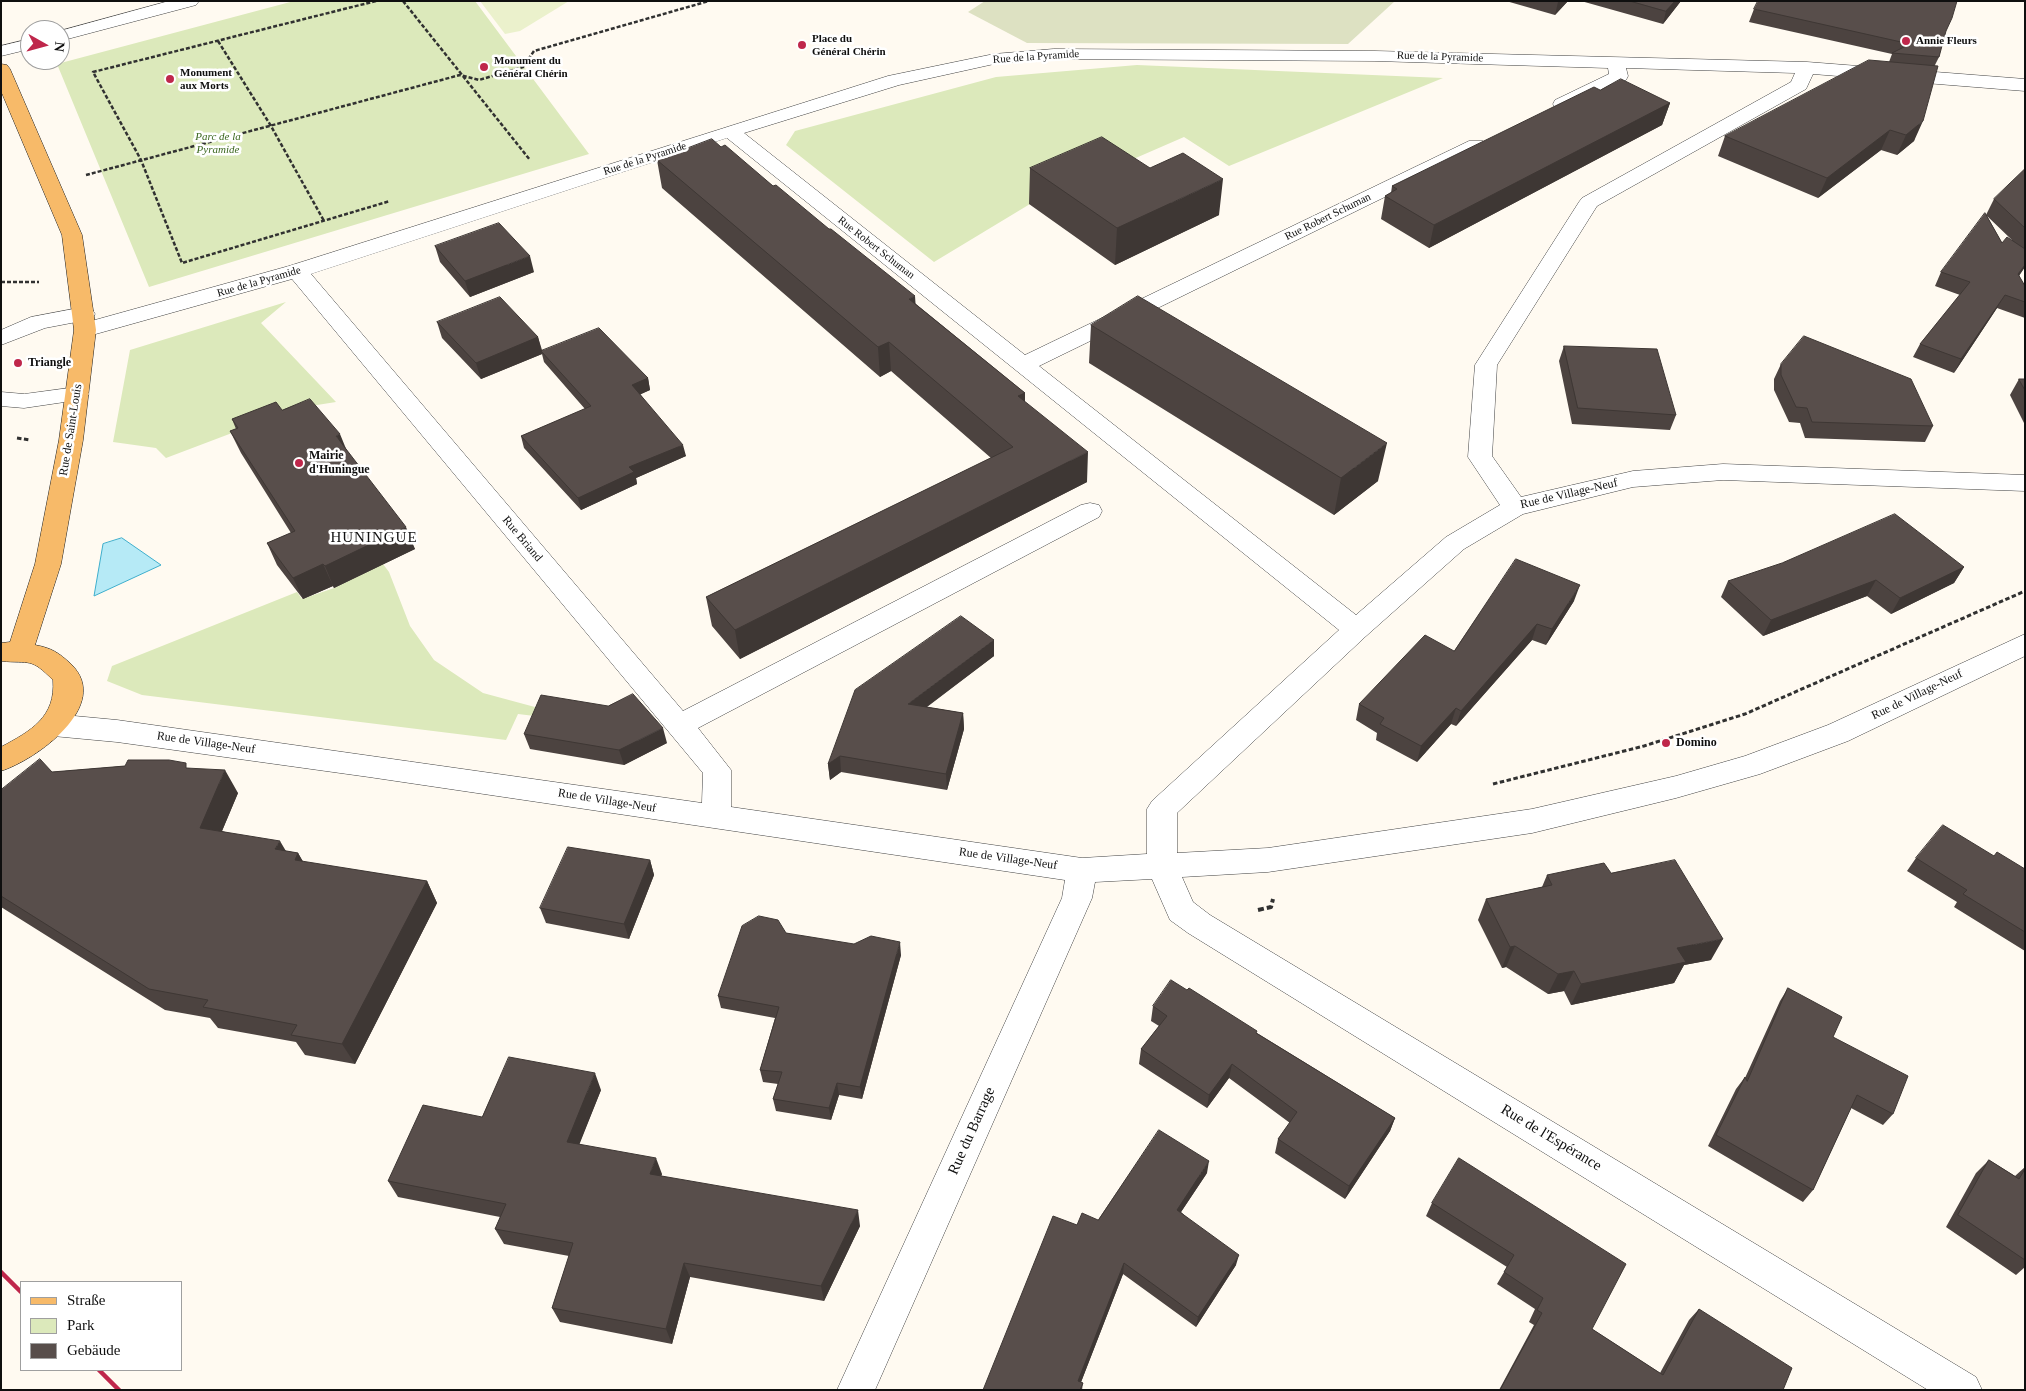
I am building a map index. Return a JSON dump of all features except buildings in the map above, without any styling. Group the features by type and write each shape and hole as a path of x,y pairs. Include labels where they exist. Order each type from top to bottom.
{"main road":[{"name":"Rue de Saint-Louis","path":"1,69 72,235 85,322 77,394 48,564 11,652"},
{"path":"1,760 26,749 53,725 68,700 67,677 47,657 11,652"}],"street":[{"path":"70,34 161,15 190,1"},
{"path":"1,51 20,46"},
{"name":"Rue de la Pyramide","path":"1,338 39,322 85,322 136,317 296,271 730,131 895,80 994,59 1054,54 1375,56 1615,62 1807,68 2025,85"},
{"path":"1548,111 1619,76 1615,62"},
{"path":"1515,507 1480,456 1486,365 1589,202 1799,85 1807,68"},
{"name":"Rue Robert Schuman","path":"730,131 1356,630"},
{"name":"Rue Robert Schuman","path":"1024,364 1494,137"},
{"name":"Rue Briand","path":"296,271 717,770 716,818"},
{"path":"1,399 24,401 77,394"},
{"name":"Rue de Village-Neuf","path":"1162,866 1162,808 1356,630 1455,543 1515,507 1632,479 1723,472 2025,483"},
{"path":"680,725 1090,511"},
{"name":"Rue de Village-Neuf","path":"53,725 116,731 359,764 716,818 1082,870 1268,860 1532,821 1676,787 1750,766 1838,733 2025,644"},
{"name":"Rue de l'Espérance","path":"1162,866 1182,910 1199,924 1963,1390"},
{"name":"Rue du Barrage","path":"856,1390 1077,898 1082,870"}],"path":[{"path":"376,1 93,72 142,160 182,263 399,199"},
{"path":"403,1 460,75 531,160 522,162"},
{"path":"51,185 460,75 479,80 523,67 534,51 709,1"},
{"path":"218,41 271,126 324,221"},
{"path":"1488,785 1644,746 1745,714 2025,591"}],"green space":[{"name":"Parc de la Pyramide","path":"294,1 475,1 589,154 149,287 59,70 70,70 70,61"},
{"path":"480,1 569,1 520,31 505,34"},
{"path":"985,1 1395,1 1348,44 1027,43 968,12"},
{"path":"1137,65 1443,78 1229,166 1184,137 1030,204 934,262 786,145 795,131 996,77"},
{"path":"286,302 261,323 336,402 298,408 166,458 156,448 113,442 130,350"},
{"path":"383,564 389,572 410,626 434,660 483,693 546,710 543,717 518,714 506,740 142,695 107,681 112,666 297,592 302,599 334,588"}],"water":[{"path":"122,538 161,565 94,596 103,544"}],"railway":[{"path":"1,1272 20,1291"},
{"path":"100,1371 119,1390"}],"place":[{"name":"Annie Fleurs","path":"1906,41"},
{"name":"Place du Général Chérin","path":"802,45"},
{"name":"Monument du Général Chérin","path":"484,67"},
{"name":"Monument aux Morts","path":"170,79"},
{"name":"Triangle","path":"18,363"},
{"name":"Mairie d'Huningue","path":"299,463"},
{"name":"Domino","path":"1666,743"}],"district":[{"name":"HUNINGUE","path":"374,538"}]}
